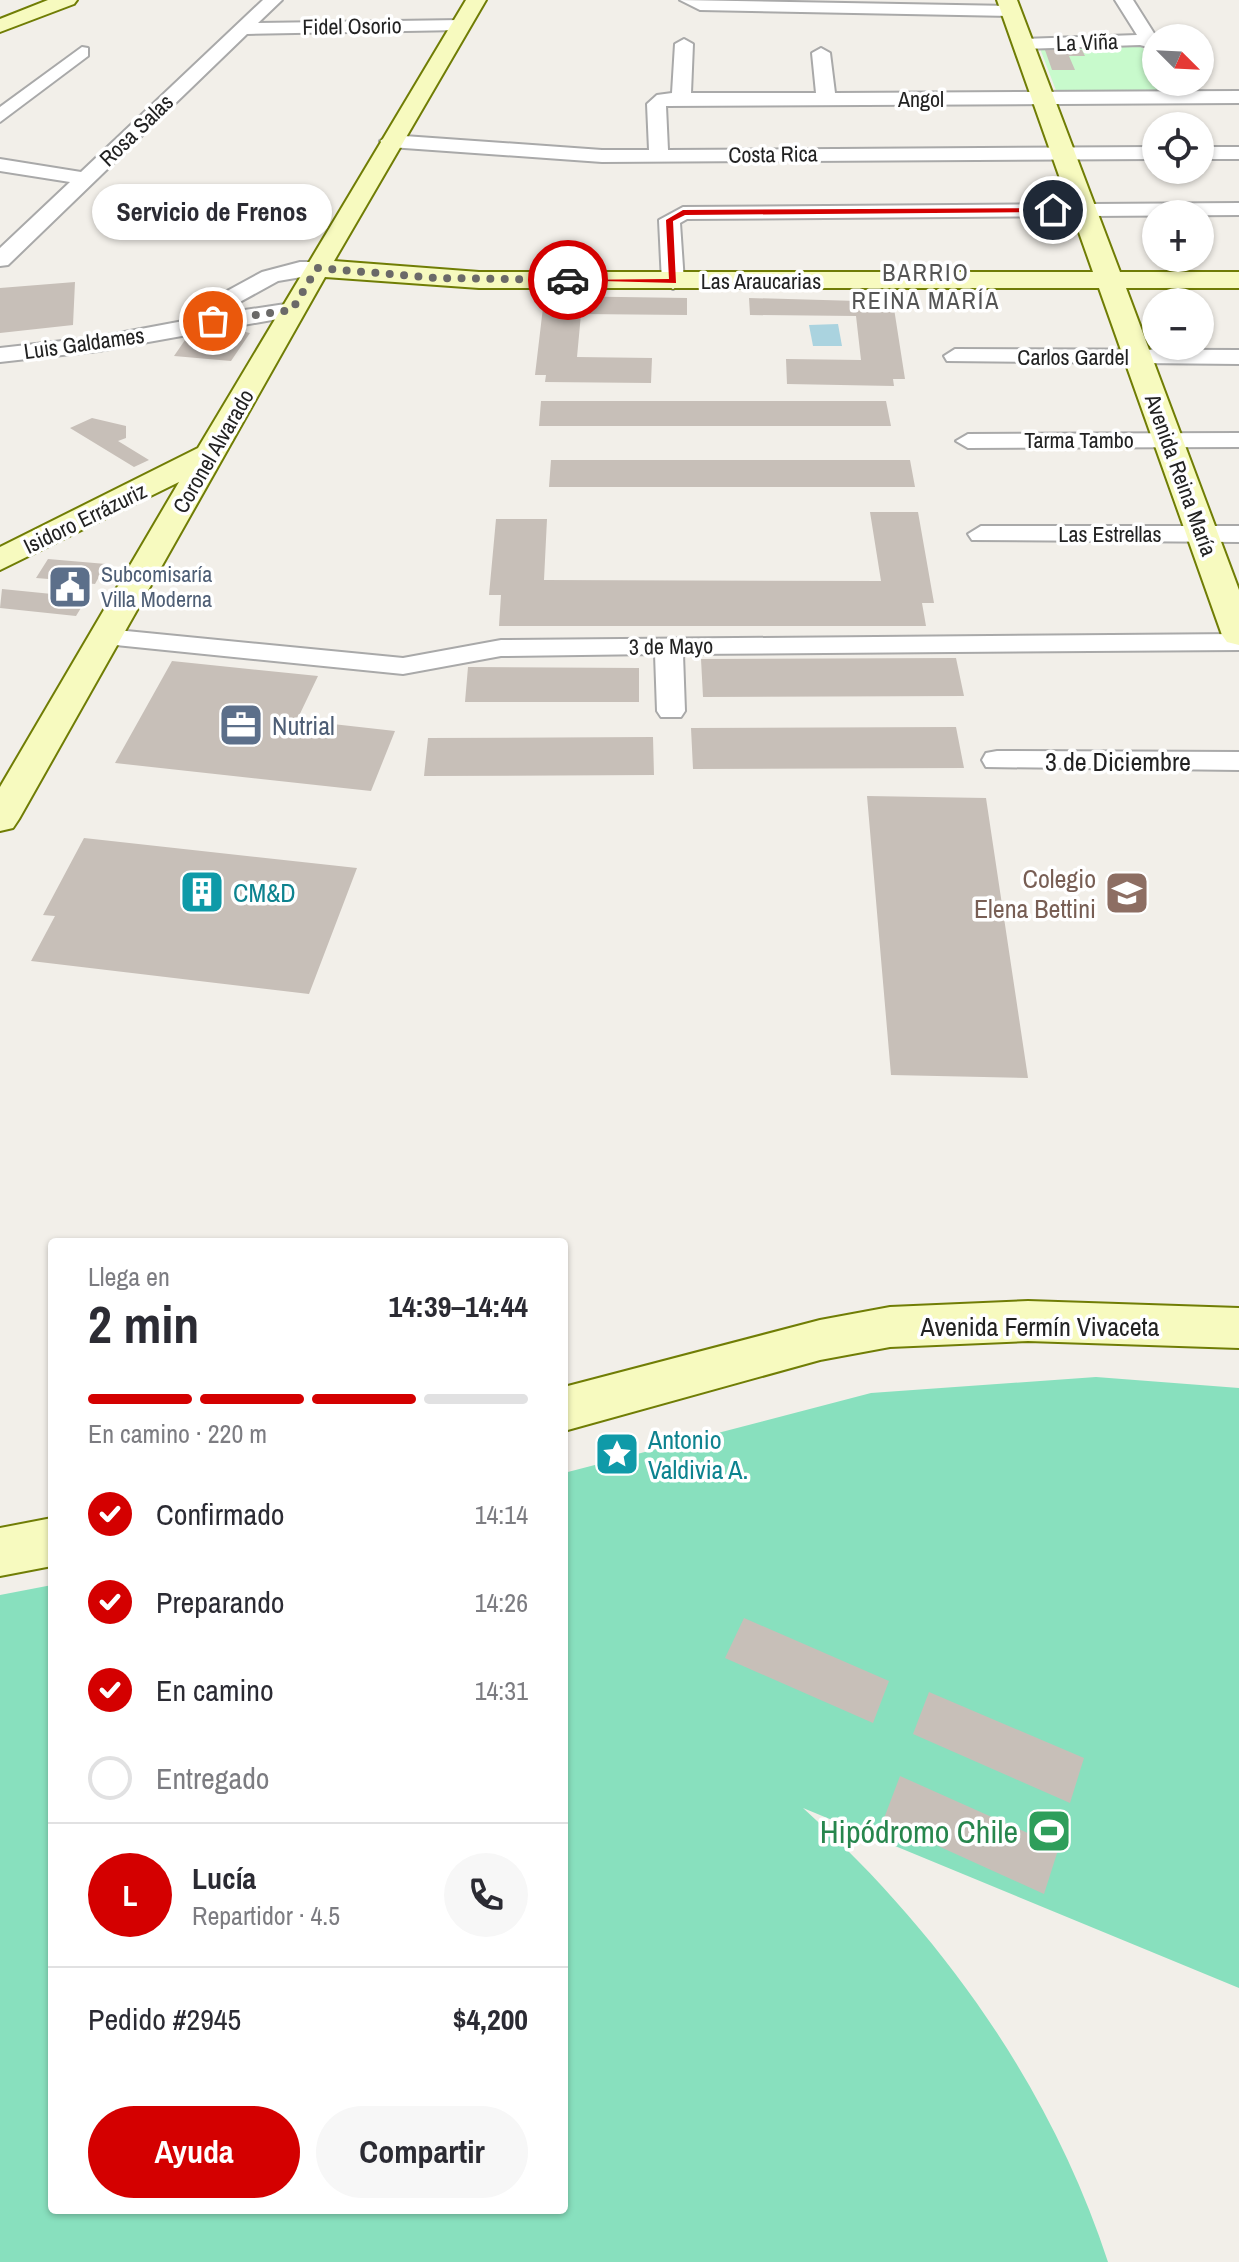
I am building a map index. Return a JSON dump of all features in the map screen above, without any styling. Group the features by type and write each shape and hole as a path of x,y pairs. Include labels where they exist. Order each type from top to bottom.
{"street":[{"path":"0,26 67,0"},
{"name":"Rosa Salas","path":"2,256 273,0"},
{"name":"Coronel Alvarado","path":"0,819 390,141 476,0"},
{"path":"1124,0 1142,26"},
{"path":"678,20 690,1 819,10 1009,6"},
{"name":"Avenida Reina María","path":"1009,6 1239,635"},
{"name":"Fidel Osorio","path":"242,29 461,25"},
{"name":"La Viña","path":"1023,44 1142,42"},
{"path":"659,155 656,102 681,99 684,44"},
{"path":"0,116 82,52"},
{"path":"821,53 826,99"},
{"name":"Angol","path":"681,99 1043,98 1142,92"},
{"name":"Angol","path":"1214,94 1239,97"},
{"name":"Costa Rica","path":"390,141 573,155 1142,153"},
{"path":"1214,153 1239,153"},
{"path":"0,165 85,179"},
{"path":"673,282 669,220 683,213 1239,209"},
{"name":"Luis Galdames","path":"167,329 203,313 273,272 289,268 317,268"},
{"name":"Las Araucarias","path":"317,268 458,279 673,282 1239,280"},
{"name":"Luis Galdames","path":"0,355 98,344 167,329 292,310"},
{"path":"0,371 98,344"},
{"name":"Carlos Gardel","path":"955,356 1239,357"},
{"name":"Tarma Tambo","path":"968,441 1239,440"},
{"name":"Isidoro Errázuriz","path":"0,560 212,453"},
{"path":"137,492 164,488 178,492 185,500"},
{"name":"Las Estrellas","path":"981,534 1239,534"},
{"name":"3 de Mayo","path":"106,637 403,666 501,648 1239,642"},
{"path":"669,646 671,711"},
{"name":"3 de Diciembre","path":"997,760 1239,761"},
{"name":"Avenida Fermín Vivaceta","path":"568,1408 820,1340 890,1327 1028,1321 1239,1328"},
{"path":"0,1552 48,1543"}],"green space":[{"path":"1140,43 1142,93 1057,93 1039,46"},
{"name":"Hipódromo Chile","path":"1096,1377 1239,1388 1239,1988 803,1808 900,1906 985,2015 1022,2073 1055,2134 1084,2197 1108,2262 0,2262 0,1595 48,1586 48,2214 568,2214 568,1472 871,1393"}],"water":[{"path":"838,324 842,346 813,346 809,325"}],"building":[{"path":"1045,50 1082,50 1085,56 1069,56 1075,70 1052,70"},
{"path":"75,282 73,325 0,333 0,288"},
{"path":"555,296 687,298 687,315 581,314 577,357 652,358 651,383 545,382 546,375 535,375 544,299"},
{"path":"749,298 893,302 905,379 893,379 894,386 787,384 786,359 861,360 856,316 750,315"},
{"path":"236,330 250,333 231,361 174,356 185,340"},
{"path":"541,401 886,401 891,426 539,426"},
{"path":"92,418 126,426 126,438 118,441 149,460 134,467 70,428"},
{"path":"551,460 910,460 915,487 549,487"},
{"path":"870,512 918,512 934,603 922,603 926,626 499,626 501,595 489,595 496,519 547,519 544,580 881,581"},
{"name":"Subcomisaría Villa Moderna","path":"48,559 106,564 95,584 85,583 77,597 87,598 76,616 0,608 2,589 52,594 61,580 36,578"},
{"path":"956,658 964,696 703,697 701,659"},
{"name":"Nutrial","path":"172,661 318,676 297,720 395,731 371,791 115,763"},
{"path":"468,667 639,668 639,702 465,702"},
{"path":"956,727 964,768 693,769 691,728"},
{"path":"653,737 654,775 424,776 428,738"},
{"path":"867,796 986,798 1028,1078 891,1075"},
{"name":"CM&D","path":"84,838 357,868 309,994 31,961 55,916 43,915"},
{"path":"744,1618 889,1681 873,1723 725,1658"},
{"path":"929,1692 1084,1758 1070,1803 913,1734"},
{"path":"900,1776 1059,1847 1044,1894 883,1821"}],"way so far":[{"path":"213,321 292,310 317,268 437,278 568,280"}],"place":[{"name":"Servicio de Frenos","path":"213,321"},
{"name":"Subcomisaría Villa Moderna","path":"70,587"},
{"name":"Nutrial","path":"241,725"},
{"name":"CM&D","path":"202,892"},
{"name":"Colegio Elena Bettini","path":"1127,893"},
{"name":"Antonio Valdivia A.","path":"617,1454"},
{"name":"Hipódromo Chile","path":"1049,1831"}],"district":[{"name":"BARRIO REINA MARÍA","path":"926,286"}],"route":[{"path":"568,280 673,282 669,220 689,212 1053,210"}]}
